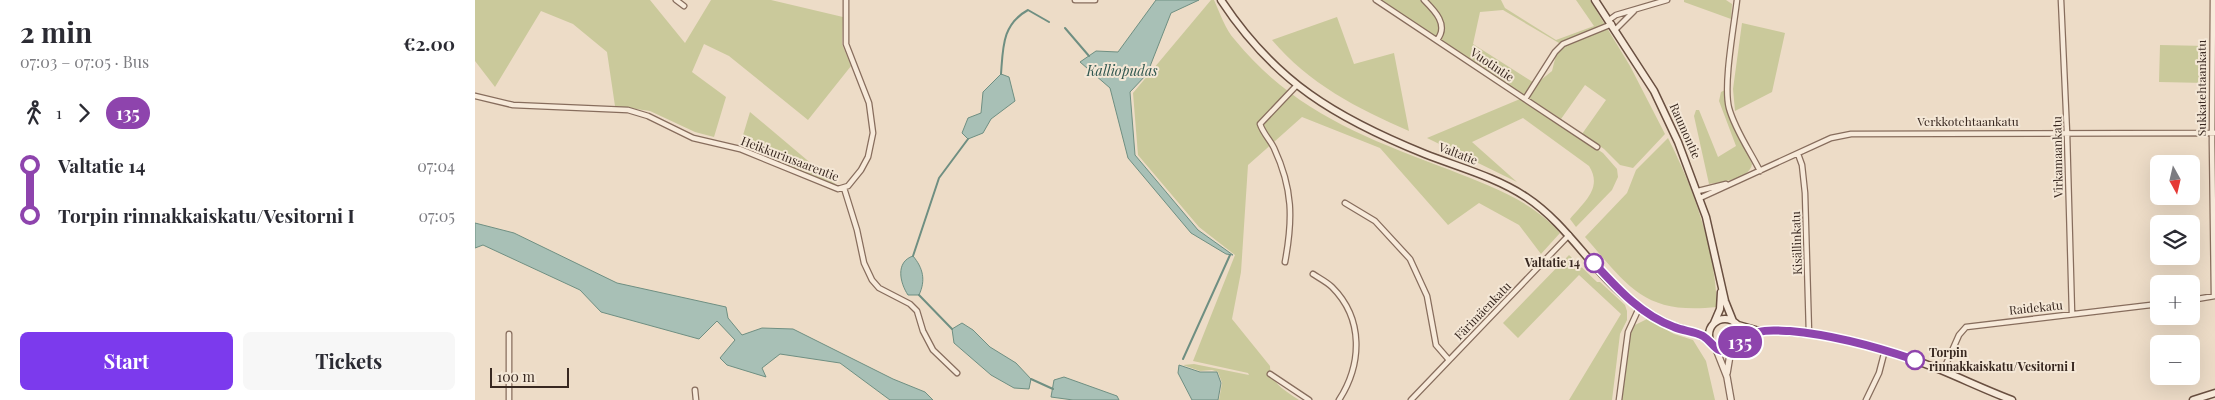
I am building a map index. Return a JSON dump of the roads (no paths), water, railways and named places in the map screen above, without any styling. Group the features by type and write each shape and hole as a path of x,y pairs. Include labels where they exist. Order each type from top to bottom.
{"main road":[{"name":"Valtatie","path":"1221,0 1257,47 1297,85 1331,109 1365,129 1511,188 1544,210 1639,308 1673,327 1702,335 1709,342"},
{"name":"Raumontie","path":"1595,0 1654,91 1679,142 1698,190 1714,246 1721,286 1735,323"},
{"name":"Raumontie","path":"1712,325 1720,309 1721,286"},
{"path":"1760,331 1744,338 1726,352 1716,349 1709,342 1712,325 1723,319 1744,328 1760,331 1809,333 1838,338 1885,350 1943,371 2012,400"},
{"path":"1735,323 1741,333 1737,345"},
{"name":"Valtatie","path":"1687,330 1712,325"},
{"path":"2193,400 2215,393"}],"street":[{"path":"676,0 683,6"},
{"name":"Heikkurinsaarentie","path":"475,96 513,105 628,110 648,116 693,138 740,149 838,189 844,188 851,183 866,162 873,133 869,103 846,44 846,0"},
{"path":"1075,0 1095,0"},
{"name":"Vuotintie","path":"1376,0 1597,147"},
{"path":"1424,0 1435,11 1440,21 1441,34 1437,40"},
{"path":"1644,0 1645,6"},
{"path":"1525,99 1555,52 1563,44 1612,24 1652,2 1667,0"},
{"path":"1737,0 1728,78 1728,99 1735,123 1760,171"},
{"name":"Virkamaankatu","path":"2061,0 2072,314"},
{"name":"Sukkatehtaankatu","path":"2213,0 2215,296"},
{"path":"1612,24 1616,15 1634,11"},
{"path":"1285,262 1291,232 1291,199 1283,169 1260,124 1297,85"},
{"name":"Verkkotehtaankatu","path":"1700,198 1831,138 1863,132 2213,133"},
{"name":"Kisällinkatu","path":"1797,154 1802,166 1805,193 1809,333"},
{"name":"Verkkotehtaankatu","path":"1698,190 1732,183"},
{"path":"844,188 857,230 864,263 871,280 879,288 910,304 917,311 923,331 933,350 957,373"},
{"path":"1345,203 1375,221 1410,260 1427,296 1436,345 1449,360"},
{"name":"Färimäenkatu","path":"1411,400 1570,235"},
{"path":"1313,274 1331,286 1344,302 1354,330 1357,350 1355,365 1351,380 1339,400"},
{"path":"2200,298 2215,296"},
{"name":"Raidekatu","path":"1943,371 1959,335 1966,327 2150,305"},
{"path":"1619,400 1628,332 1639,308"},
{"path":"509,334 509,400"},
{"path":"1727,377 1730,355 1737,345"},
{"path":"1716,349 1727,377 1731,400"},
{"path":"1866,400 1879,373 1885,350"},
{"path":"1270,374 1309,400"},
{"path":"695,390 696,400"}],"water":[{"name":"Kalliopudas","path":"1156,0 1199,0 1171,13 1147,74 1130,92 1135,155 1198,230 1233,255 1226,254 1191,233 1128,158 1110,88 1080,62 1096,51 1118,52"},
{"path":"1001,74 1009,77 1015,101 991,119 983,133 968,139 962,133 968,118 981,113 983,92"},
{"path":"475,223 514,233 617,283 726,307 728,318 742,335 762,328 793,329 893,379 925,392 933,400 890,400 840,363 780,354 762,368 766,377 727,365 720,358 735,340 717,321 699,339 601,312 580,290 483,245 475,248"},
{"path":"913,256 919,265 923,279 919,295 908,295 901,279 903,263"},
{"path":"962,323 973,330 990,347 1016,363 1031,379 1029,389 1014,388 991,375 954,343 952,329"},
{"path":"1179,365 1200,372 1217,372 1221,383 1218,400 1192,400 1178,373"},
{"path":"1064,377 1117,396 1119,400 1073,400 1051,397 1054,380"}],"waterway":[{"path":"1001,74 1005,37 1013,22 1028,10 1049,22"},
{"path":"1065,28 1089,56"},
{"path":"913,256 939,178 968,139"},
{"path":"1183,359 1230,255"},
{"path":"919,295 952,329"},
{"path":"1031,379 1053,389"}],"place":[{"name":"Valtatie 14","path":"1594,263"},
{"name":"Torpin rinnakkaiskatu/Vesitorni I","path":"1915,360"}]}
